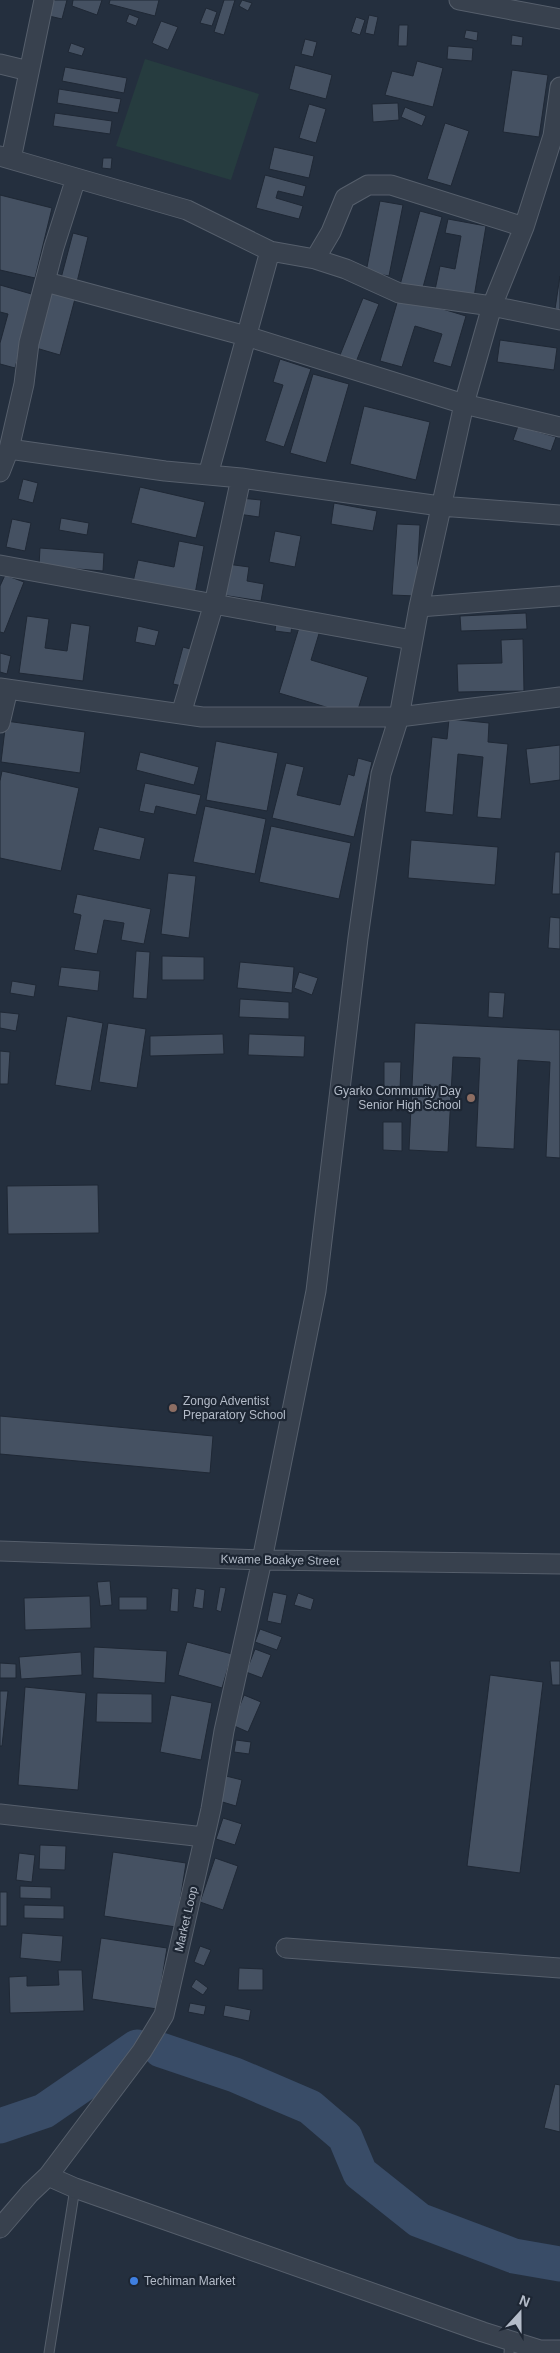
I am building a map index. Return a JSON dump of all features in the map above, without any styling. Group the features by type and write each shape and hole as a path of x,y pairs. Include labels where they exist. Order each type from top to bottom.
{"street":[{"path":"44,0 29,71 6,157 187,210 270,251 315,259 346,269 399,293 492,306 560,320"},
{"path":"459,0 555,12"},
{"path":"0,64 29,71"},
{"name":"Market Loop","path":"0,2228 48,2176 142,2051 164,2014 204,1837 224,1731 262,1560 316,1291 357,948 381,774 399,718 412,640 464,404 492,306 524,227 553,136 560,86"},
{"path":"0,472 9,450 24,384 29,343 54,247 76,178"},
{"path":"315,259 331,232 345,198 368,184 392,185 524,227"},
{"path":"208,476 270,251"},
{"path":"46,282 246,336 464,404 560,427"},
{"path":"9,450 208,476 241,478 440,506 560,515"},
{"path":"181,714 214,604 241,478"},
{"path":"0,565 412,640"},
{"path":"419,607 560,596"},
{"path":"0,722 4,688 202,717 399,718 560,698"},
{"name":"Kwame Boakye Street","path":"0,1551 262,1560 560,1564"},
{"path":"0,1814 204,1837"},
{"path":"286,1948 560,1968"},
{"path":"48,2176 75,2188 510,2347 560,2350"}],"lane":[{"path":"49,2353 75,2188"}],"green space":[{"path":"145,59 259,94 231,180 116,146"}],"building":[{"path":"53,0 67,0 62,19 49,16"},
{"path":"73,0 102,0 97,15 72,6"},
{"path":"110,0 159,0 155,16 109,4"},
{"path":"224,0 235,0 224,35 214,32"},
{"path":"242,0 252,3 248,11 239,6"},
{"path":"206,8 217,12 212,26 200,23"},
{"path":"129,14 139,18 136,26 126,22"},
{"path":"369,15 378,17 374,35 365,33"},
{"path":"356,17 365,20 360,35 351,32"},
{"path":"161,21 178,27 168,50 152,43"},
{"path":"399,25 408,25 407,46 398,46"},
{"path":"466,30 478,32 477,41 464,38"},
{"path":"512,35 523,37 522,46 511,45"},
{"path":"305,39 317,42 313,57 301,54"},
{"path":"71,43 85,48 82,56 68,52"},
{"path":"448,46 473,48 472,61 447,59"},
{"path":"417,61 443,68 433,107 385,95 392,71 413,76"},
{"path":"295,65 332,75 326,99 289,89"},
{"path":"65,67 127,78 124,93 62,81"},
{"path":"512,70 548,75 539,137 503,132"},
{"path":"59,89 121,99 118,113 57,103"},
{"path":"398,103 399,120 373,122 372,104"},
{"path":"309,104 326,109 316,143 299,138"},
{"path":"405,107 426,116 422,126 401,117"},
{"path":"55,113 112,121 110,134 53,126"},
{"path":"445,123 469,131 451,186 427,179"},
{"path":"274,147 314,156 309,178 269,169"},
{"path":"103,158 112,158 111,169 102,168"},
{"path":"265,175 306,186 303,197 278,191 276,198 303,206 299,219 256,208"},
{"path":"0,195 52,208 35,278 0,270"},
{"path":"380,201 403,205 389,276 366,272"},
{"path":"420,211 442,217 422,291 400,285"},
{"path":"448,219 486,226 474,297 435,290 440,266 455,269 461,236 445,233"},
{"path":"73,233 88,237 76,286 60,282"},
{"path":"560,276 560,310 555,309"},
{"path":"0,285 35,295 15,368 0,364 0,343 8,314 0,312"},
{"path":"52,289 76,295 60,355 36,348"},
{"path":"399,296 466,316 451,367 433,362 442,334 415,326 402,367 380,361"},
{"path":"363,298 379,304 356,362 340,355"},
{"path":"500,340 557,348 554,370 497,362"},
{"path":"280,359 311,369 284,447 265,441 283,385 273,382"},
{"path":"313,374 349,384 326,463 290,453"},
{"path":"364,406 430,422 416,480 350,464"},
{"path":"518,426 556,437 551,451 513,440"},
{"path":"23,479 38,483 33,503 18,499"},
{"path":"140,487 205,502 196,538 131,523"},
{"path":"240,498 261,500 259,517 238,514"},
{"path":"334,503 377,511 373,531 331,524"},
{"path":"61,518 89,523 87,535 59,530"},
{"path":"12,519 31,523 25,551 6,547"},
{"path":"397,524 420,525 416,596 392,595"},
{"path":"275,531 301,536 295,567 269,562"},
{"path":"179,541 204,546 195,594 133,582 138,560 174,567"},
{"path":"40,548 104,553 103,571 39,566"},
{"path":"227,564 249,567 247,581 264,584 261,601 222,595"},
{"path":"5,575 24,582 4,633 0,632 0,586"},
{"path":"526,613 527,629 461,631 460,616"},
{"path":"27,616 49,619 45,648 67,651 71,623 90,626 83,681 19,673"},
{"path":"301,621 321,627 311,660 368,677 356,716 279,693"},
{"path":"276,623 292,624 291,633 275,631"},
{"path":"138,626 159,631 155,646 135,642"},
{"path":"523,639 524,691 458,692 457,664 502,663 501,640"},
{"path":"183,647 197,651 187,687 173,684"},
{"path":"0,653 11,656 7,674 0,672"},
{"path":"449,719 489,723 488,742 508,744 501,819 477,817 483,757 458,754 453,815 425,812 432,737 447,739"},
{"path":"6,721 85,732 80,773 1,762"},
{"path":"216,741 278,753 267,811 206,800"},
{"path":"560,745 560,780 530,784 526,749"},
{"path":"140,752 199,767 194,785 136,770"},
{"path":"358,758 372,762 354,837 272,818 286,763 304,767 297,795 340,805 348,774 354,776"},
{"path":"2,771 79,788 61,871 0,858 0,781"},
{"path":"145,783 201,795 196,815 156,806 154,814 139,811"},
{"path":"205,806 266,819 255,874 193,862"},
{"path":"271,826 351,843 339,899 259,882"},
{"path":"99,827 145,838 140,860 93,850"},
{"path":"411,840 498,847 495,885 408,878"},
{"path":"555,852 560,852 560,894 552,894"},
{"path":"168,873 196,876 189,938 161,934"},
{"path":"77,894 151,909 144,944 121,940 124,923 104,920 97,954 74,950 81,915 73,913"},
{"path":"550,917 560,918 560,949 548,948"},
{"path":"136,951 150,952 147,999 133,998"},
{"path":"162,956 204,957 204,980 162,980"},
{"path":"240,962 294,967 292,993 237,988"},
{"path":"61,967 100,971 98,991 58,986"},
{"path":"299,972 318,978 312,995 294,988"},
{"path":"12,981 36,985 34,997 10,993"},
{"path":"489,992 505,993 503,1018 488,1017"},
{"path":"240,999 289,1002 289,1019 239,1017"},
{"path":"0,1012 19,1014 16,1031 0,1028"},
{"path":"67,1016 103,1023 91,1091 55,1085"},
{"path":"108,1023 146,1029 137,1088 99,1082"},
{"path":"415,1023 560,1030 560,1158 546,1157 550,1062 518,1060 514,1149 476,1147 480,1058 453,1057 448,1152 409,1150"},
{"path":"223,1034 224,1054 150,1056 150,1036"},
{"path":"249,1034 305,1036 304,1057 248,1055"},
{"path":"0,1051 10,1052 8,1084 0,1084"},
{"path":"384,1062 401,1062 400,1091 384,1091"},
{"path":"383,1122 402,1122 402,1151 383,1150"},
{"path":"98,1185 99,1233 8,1234 7,1186"},
{"path":"0,1416 213,1436 210,1473 0,1454"},
{"path":"110,1581 112,1605 100,1606 97,1582"},
{"path":"220,1587 226,1588 221,1612 216,1610"},
{"path":"172,1588 179,1589 178,1612 170,1611"},
{"path":"196,1588 205,1590 203,1609 193,1607"},
{"path":"273,1592 287,1595 281,1624 267,1621"},
{"path":"298,1593 314,1599 311,1610 294,1605"},
{"path":"90,1596 91,1628 25,1630 24,1598"},
{"path":"119,1597 147,1597 147,1610 119,1610"},
{"path":"260,1629 282,1637 277,1650 255,1642"},
{"path":"187,1642 232,1654 222,1688 178,1675"},
{"path":"94,1647 167,1651 165,1683 93,1678"},
{"path":"255,1649 271,1655 262,1678 246,1672"},
{"path":"81,1652 82,1675 21,1679 19,1657"},
{"path":"550,1661 560,1661 560,1685 552,1685"},
{"path":"0,1663 16,1664 16,1678 0,1678"},
{"path":"490,1675 543,1682 520,1873 467,1866"},
{"path":"25,1687 86,1693 78,1790 18,1785"},
{"path":"0,1691 8,1691 2,1746 0,1746"},
{"path":"97,1693 152,1694 152,1723 96,1722"},
{"path":"171,1695 212,1703 201,1760 160,1752"},
{"path":"244,1695 261,1702 248,1732 232,1725"},
{"path":"236,1740 251,1742 249,1754 234,1752"},
{"path":"226,1776 242,1780 236,1806 219,1801"},
{"path":"223,1818 242,1824 235,1845 216,1839"},
{"path":"40,1845 66,1846 65,1870 39,1869"},
{"path":"113,1852 186,1863 176,1927 104,1916"},
{"path":"19,1853 35,1855 32,1882 16,1880"},
{"path":"215,1858 238,1866 223,1910 200,1902"},
{"path":"20,1886 51,1887 51,1899 20,1898"},
{"path":"0,1892 7,1892 7,1926 0,1926"},
{"path":"24,1905 64,1906 64,1919 24,1918"},
{"path":"22,1933 63,1936 61,1962 20,1958"},
{"path":"101,1938 167,1948 157,2009 92,1999"},
{"path":"200,1946 211,1950 204,1966 194,1962"},
{"path":"239,1968 263,1969 263,1990 238,1990"},
{"path":"58,1970 82,1970 84,2011 10,2013 9,1977 27,1976 27,1986 59,1985"},
{"path":"196,1979 208,1988 203,1995 191,1987"},
{"path":"190,2003 206,2006 204,2015 188,2012"},
{"path":"225,2005 251,2010 249,2021 223,2016"},
{"path":"555,2084 560,2085 560,2132 544,2128"}],"waterway":[{"path":"0,2126 44,2111 137,2047"},
{"path":"161,2050 235,2075 310,2107 345,2137 360,2173 419,2220 514,2256 560,2264"}],"place":[{"name":"Gyarko Community Day Senior High School","path":"471,1098"},
{"name":"Zongo Adventist Preparatory School","path":"173,1408"},
{"name":"Techiman Market","path":"134,2281"}]}
